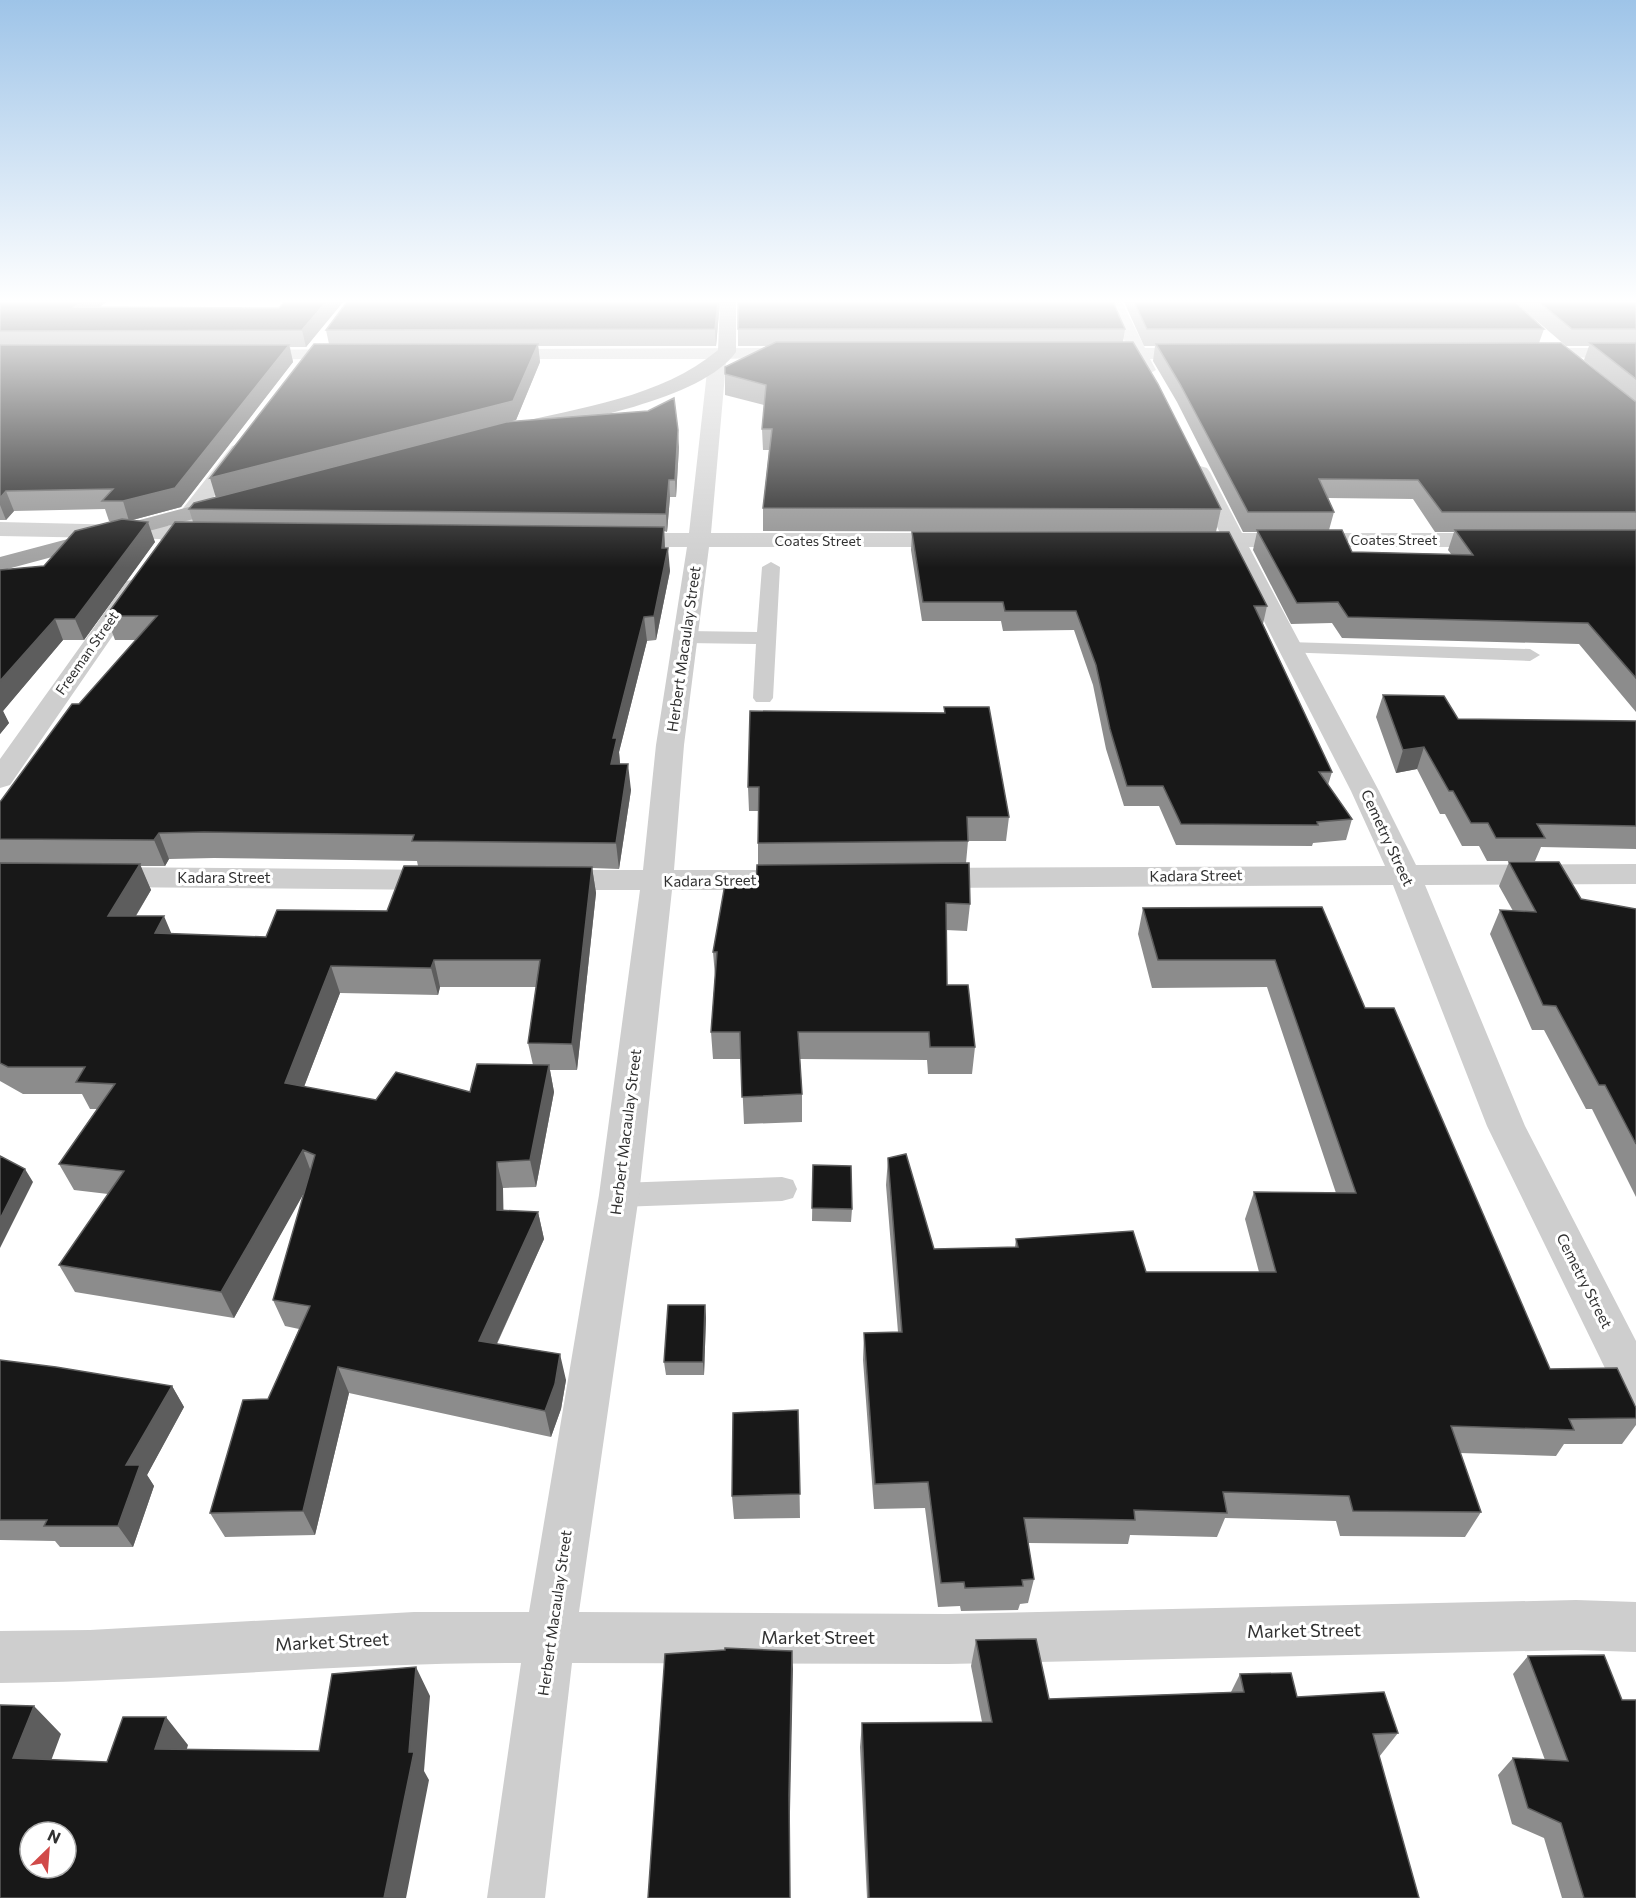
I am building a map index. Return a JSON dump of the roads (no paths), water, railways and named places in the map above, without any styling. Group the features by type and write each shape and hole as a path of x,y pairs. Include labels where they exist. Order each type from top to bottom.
{"highway":[{"path":"497,433 654,391"},
{"path":"0,564 256,495"}],"street":[{"name":"Herbert Macaulay Street","path":"516,1898 550,1636 619,1195 657,881 670,745 687,637 718,391"},
{"name":"Freeman Street","path":"0,779 160,552 250,436"},
{"name":"Cemetry Street","path":"1186,445 1288,648 1365,791 1404,873 1506,1126 1636,1384"},
{"path":"0,530 128,530 160,552 233,535"},
{"name":"Coates Street","path":"603,540 973,540"},
{"name":"Coates Street","path":"1163,540 1518,541"},
{"name":"Kadara Street","path":"894,879 1404,873 1636,874"},
{"name":"Kadara Street","path":"72,877 466,880"},
{"name":"Kadara Street","path":"525,880 835,879"},
{"name":"Market Street","path":"0,1657 90,1656 414,1637 948,1639 1576,1625 1636,1627"}],"lane":[{"path":"764,698 771,567"},
{"path":"687,637 766,638"},
{"path":"1288,648 1530,655"},
{"path":"619,1195 782,1189"}]}
